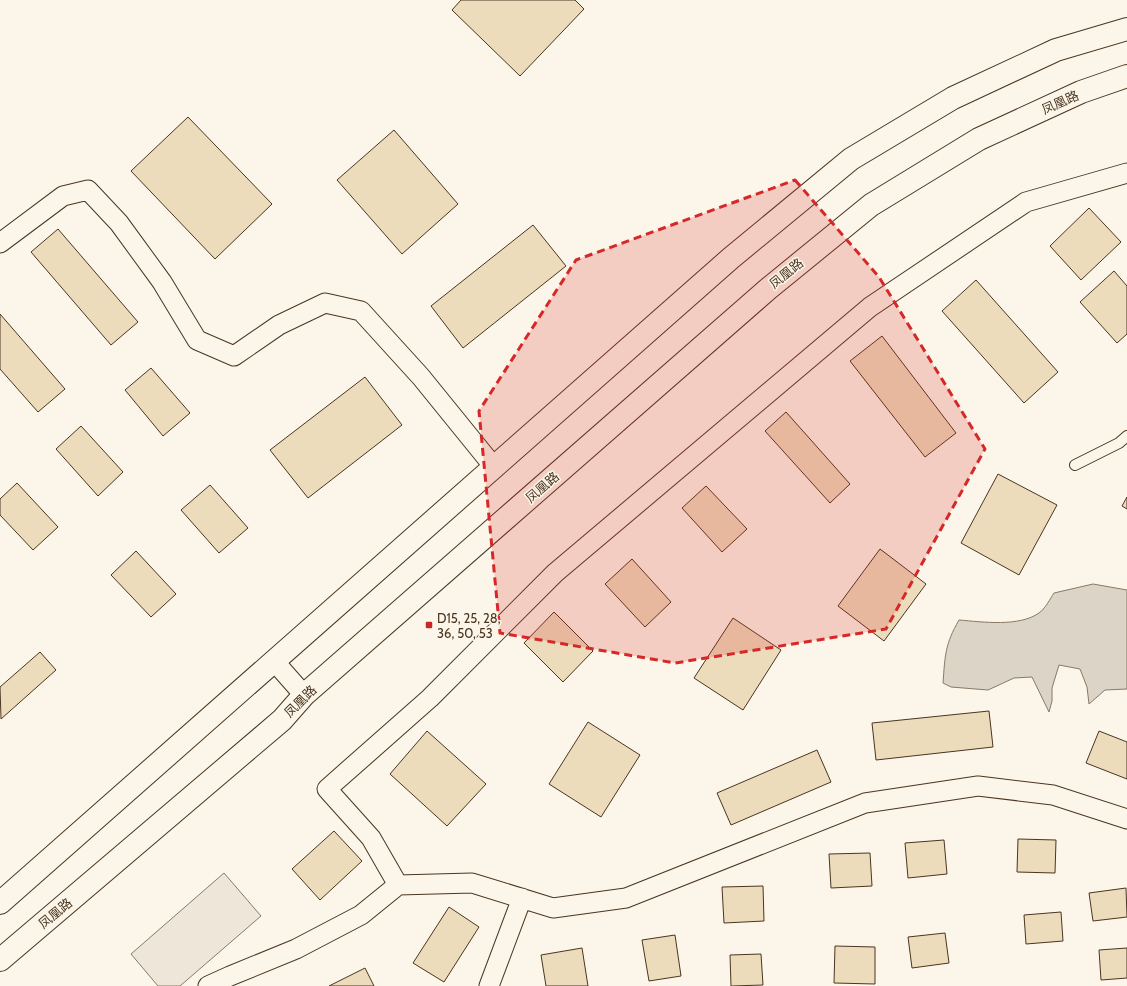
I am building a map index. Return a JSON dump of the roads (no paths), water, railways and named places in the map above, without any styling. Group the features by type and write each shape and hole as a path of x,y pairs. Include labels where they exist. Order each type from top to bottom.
{"highway":[{"path":"0,903 731,258 851,159 953,98 1056,50 1127,29"},
{"name":"凤凰路","path":"0,960 282,720 304,695 768,289 871,205 979,139 1081,92 1127,76"}],"street":[{"path":"398,885 371,838 327,789 430,698 554,573 870,307 1026,202 1127,173"},
{"path":"0,244 63,196 88,190 119,223 162,282 197,340 234,356 279,325 325,303 361,311 421,377 494,467"},
{"path":"274,661 304,695"},
{"path":"208,986 296,949 362,915 398,885 472,883 554,908 626,898 865,803 978,786 1053,795 1127,819"},
{"path":"489,986 522,898"}],"lane":[{"path":"1075,465 1119,443 1127,436"}],"place":[{"name":"D15, 25, 28, 36, 50, 53","path":"429,625"}]}
